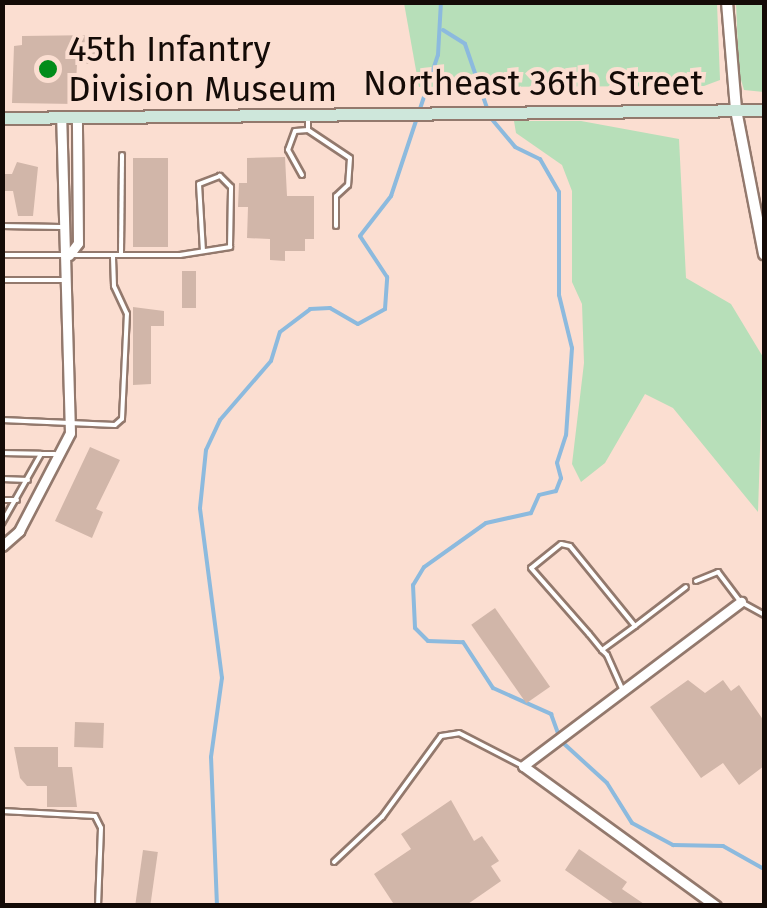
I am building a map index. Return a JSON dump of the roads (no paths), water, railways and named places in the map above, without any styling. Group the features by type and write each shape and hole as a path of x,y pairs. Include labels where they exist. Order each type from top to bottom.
{"main road":[{"name":"Northeast 36th Street","path":"2,118 764,110"}],"street":[{"path":"727,2 736,110 759,199 764,254"},
{"path":"2,546 19,531 59,454 70,419 69,255 61,227 60,118"},
{"path":"69,255 78,243 77,118"},
{"path":"716,906 523,766 740,602"}],"lane":[{"path":"308,112 308,130"},
{"path":"302,175 289,142 295,130 308,130 350,158 348,185 336,196 336,226"},
{"path":"121,253 122,155"},
{"path":"2,255 203,251 230,247 231,187 220,176 200,184 203,251"},
{"path":"2,226 61,227"},
{"path":"2,420 70,419 88,425 122,419 127,314 114,286 113,252"},
{"path":"2,280 69,280"},
{"path":"2,453 59,454"},
{"path":"4,523 41,454"},
{"path":"2,479 28,480"},
{"path":"2,500 17,500"},
{"path":"623,691 602,650 532,568 562,544 570,546 635,626"},
{"path":"696,581 718,572 740,602 764,615"},
{"path":"602,650 686,587"},
{"path":"334,862 382,817 441,736 458,733 523,766"},
{"path":"2,811 94,816 101,828 98,906"}],"waterway":[{"path":"217,906 211,757 222,678 200,508 206,450 220,420 271,361 280,332 310,309 330,308 358,324 385,309 387,277 360,236 391,196 438,55 441,2"},
{"path":"443,30 465,44 487,108"},
{"path":"490,117 515,147 540,159 559,192 559,295 572,348 566,435 557,463 561,478 556,491 539,495 531,513 486,523 424,567 413,585 415,628 428,641 463,642 493,688 551,714 561,741 607,783 632,823 673,845 723,846 764,869"}],"place":[{"name":"45th Infantry Division Museum","path":"48,69"}]}
